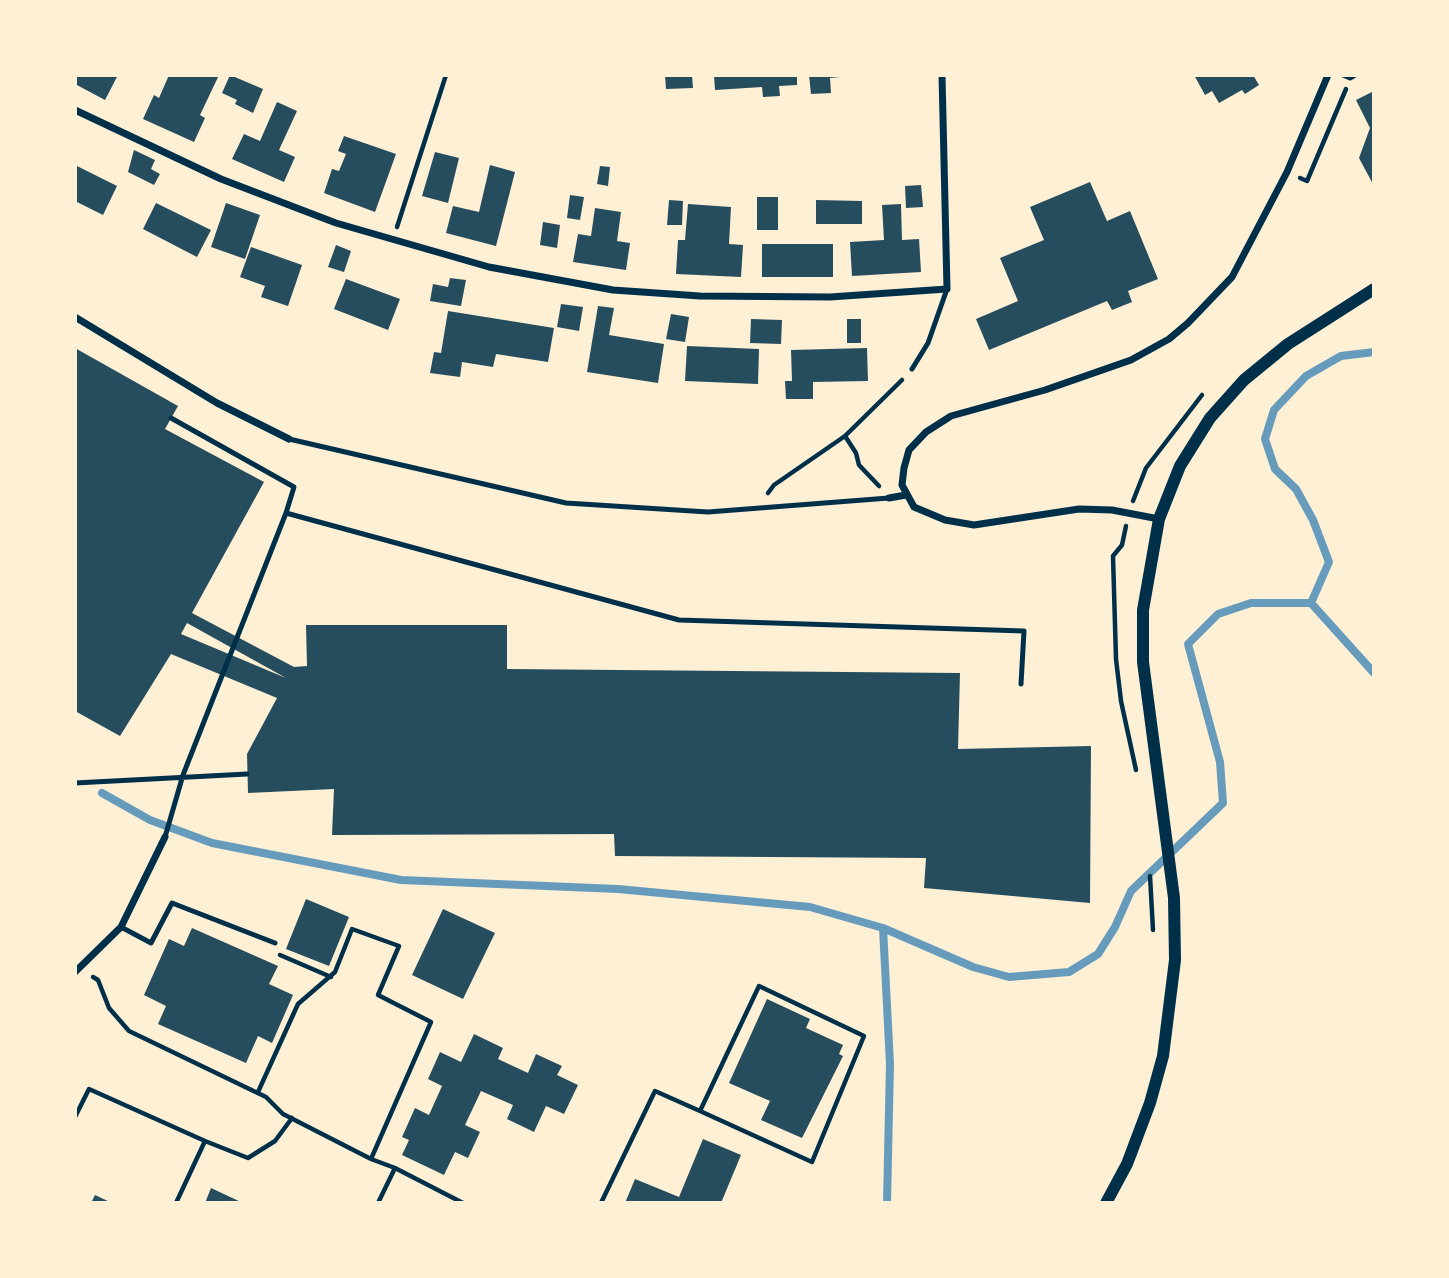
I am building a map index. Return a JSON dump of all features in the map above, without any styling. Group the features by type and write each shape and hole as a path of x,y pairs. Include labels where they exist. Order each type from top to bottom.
{"street":[{"path":"75,110 221,179 393,242 489,267 613,290 700,296 830,298 947,289 942,75"},
{"path":"1159,519 1129,513 1079,509 974,524 927,515 914,507 902,485 909,450 937,424 951,416 1045,390 1131,360 1169,339 1188,323 1232,277 1287,172 1328,75"},
{"path":"1106,1203 1127,1164 1150,1103 1163,1056 1175,960 1174,898 1143,662 1143,610 1159,519 1180,466 1210,418 1244,380 1288,344 1374,289"},
{"path":"75,317 217,403 289,439"},
{"path":"886,499 906,495"},
{"path":"78,970 121,926 165,837"}],"lane":[{"path":"1343,75 1353,76"},
{"path":"912,369 928,343 947,289"},
{"path":"165,837 183,775 286,513 294,486 172,418"},
{"path":"289,439 566,503 708,512 886,499"},
{"path":"286,513 679,620 1024,631 1021,684"},
{"path":"75,783 183,775 247,774"},
{"path":"121,926 151,943 172,903 275,943"}],"path":[{"path":"393,242 446,75"},
{"path":"1307,181 1353,76"},
{"path":"754,510 774,485 845,436 912,369"},
{"path":"845,436 856,453 859,465 877,481 886,499"},
{"path":"1129,513 1122,545 1113,556 1116,659 1129,737"},
{"path":"1153,907 1154,943"},
{"path":"258,1092 298,1004 331,977 352,929 399,946 378,995 431,1022 371,1159"},
{"path":"275,943 271,950 331,977"},
{"path":"78,970 98,980 108,1008 129,1031 258,1092 292,1118 463,1203"},
{"path":"601,1203 655,1091 812,1162 864,1035 759,986 700,1111"},
{"path":"75,1117 89,1089 248,1158 275,1141 292,1118"},
{"path":"176,1203 205,1141"},
{"path":"378,1203 395,1168"}],"building":[{"path":"75,75 118,75 105,100 75,84"},
{"path":"169,75 219,75 200,115 205,118 194,142 143,119 154,95 159,98"},
{"path":"230,75 263,89 253,113 235,104 237,100 222,93"},
{"path":"665,75 692,75 693,88 666,89"},
{"path":"714,75 797,75 797,85 779,86 780,96 763,97 762,87 715,90"},
{"path":"809,75 840,77 830,78 831,93 811,94"},
{"path":"1194,75 1253,75 1259,85 1245,94 1242,90 1219,103 1212,91 1205,95"},
{"path":"1374,91 1374,186 1359,158 1370,128 1356,100"},
{"path":"277,102 297,111 279,150 295,157 284,182 232,159 244,134 260,141"},
{"path":"344,136 396,154 375,212 324,193 332,169 339,171 346,154 338,151"},
{"path":"134,150 155,160 151,169 160,174 154,185 128,172"},
{"path":"435,152 459,158 448,203 422,196"},
{"path":"75,165 117,186 103,215 75,201"},
{"path":"490,165 515,172 496,246 446,233 453,206 479,212"},
{"path":"600,166 610,167 608,186 597,184"},
{"path":"1090,182 1107,221 1130,211 1158,279 1128,291 1132,302 1112,310 1107,301 989,350 976,319 1018,301 1000,258 1044,240 1030,207"},
{"path":"921,185 923,207 906,208 905,186"},
{"path":"570,195 584,197 580,220 567,218"},
{"path":"757,197 778,197 778,230 757,230"},
{"path":"669,200 683,201 682,225 667,225"},
{"path":"816,200 862,201 862,224 816,224"},
{"path":"156,203 211,230 197,257 143,229"},
{"path":"226,203 260,215 245,259 211,247"},
{"path":"688,204 731,207 729,244 743,245 741,277 676,274 678,240 685,240"},
{"path":"901,204 902,240 919,239 921,272 852,276 850,242 884,240 882,205"},
{"path":"595,208 621,212 617,241 630,243 626,270 573,262 578,234 591,236"},
{"path":"543,222 560,225 557,248 540,245"},
{"path":"762,244 833,244 833,277 762,277"},
{"path":"336,245 351,251 344,272 328,267"},
{"path":"251,247 302,265 288,306 261,297 265,286 240,277"},
{"path":"450,278 466,280 461,306 430,301 433,284 448,287"},
{"path":"346,279 400,299 388,330 334,309"},
{"path":"561,304 583,307 579,331 557,327"},
{"path":"598,306 614,308 609,335 664,344 658,383 587,372"},
{"path":"448,311 554,328 548,362 496,354 493,367 462,362 460,377 430,373 434,352 441,353"},
{"path":"671,314 689,317 685,342 666,339"},
{"path":"751,319 782,320 781,344 750,343"},
{"path":"847,319 861,319 861,343 847,343"},
{"path":"687,346 759,349 758,384 685,381"},
{"path":"75,348 178,406 165,429 264,482 192,613 294,667 307,666 306,625 507,625 507,669 960,673 958,749 1091,746 1090,903 924,888 926,858 615,856 614,834 332,835 334,789 248,793 247,754 277,698 171,654 120,736 75,711","holes":["187,623 286,678 181,634"]},
{"path":"867,348 868,381 813,382 813,399 786,399 785,381 792,381 791,350"},
{"path":"306,899 349,917 329,966 286,949"},
{"path":"443,909 495,933 463,999 412,975"},
{"path":"192,928 278,966 269,984 293,995 272,1043 258,1036 246,1063 158,1024 166,1006 144,995 169,939 184,946"},
{"path":"767,999 810,1019 806,1028 843,1045 839,1054 843,1056 802,1138 761,1120 770,1101 729,1083"},
{"path":"474,1034 503,1048 498,1059 528,1073 536,1054 562,1066 557,1075 578,1085 564,1114 546,1106 534,1132 507,1119 513,1105 481,1091 465,1125 480,1132 468,1158 455,1152 444,1175 402,1155 409,1140 402,1137 415,1108 429,1115 442,1086 428,1079 440,1052 461,1062"},
{"path":"703,1139 741,1155 721,1203 625,1203 635,1179 679,1197"},
{"path":"211,1188 243,1203 205,1203"},
{"path":"95,1195 112,1203 91,1203"}],"waterway":[{"path":"102,793 150,820 212,843 401,880 618,889 810,907 883,928 973,967 1009,977 1069,972 1098,954 1115,927 1131,891 1223,803 1220,762 1188,644 1218,614 1251,603 1311,603 1329,562 1313,520 1296,489 1275,469 1265,439 1274,410 1306,376 1341,356 1374,352"},
{"path":"1311,603 1374,673"},
{"path":"883,928 890,1064 887,1203"}]}
